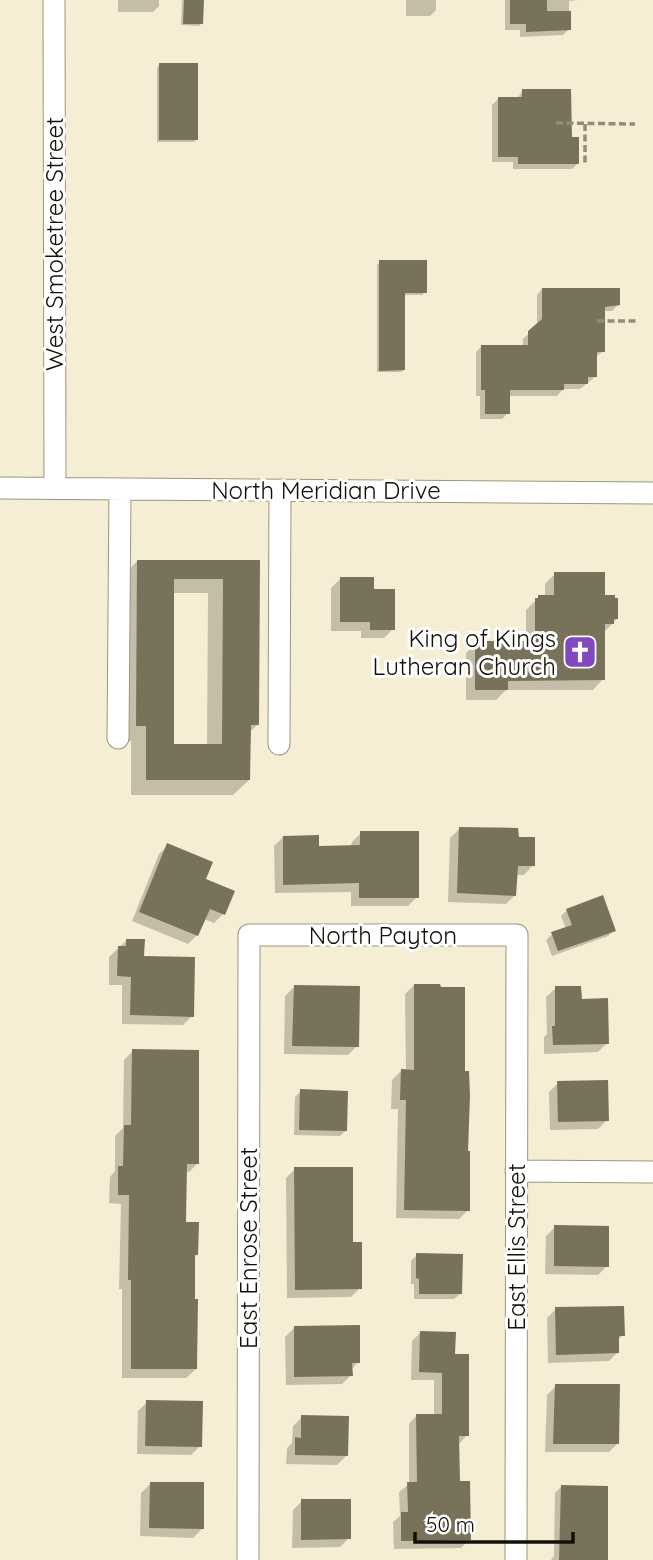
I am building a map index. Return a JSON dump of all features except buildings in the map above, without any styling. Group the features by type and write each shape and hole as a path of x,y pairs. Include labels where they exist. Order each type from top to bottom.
{"street":[{"name":"West Smoketree Street","path":"54,0 55,488"},
{"name":"North Meridian Drive","path":"0,488 653,493"},
{"path":"118,738 120,489"},
{"path":"279,744 280,490"},
{"name":"North Payton","path":"249,935 517,935"},
{"name":"East Enrose Street","path":"248,1560 249,935"},
{"name":"East Ellis Street","path":"516,1560 517,935"},
{"path":"516,1171 653,1172"}],"path":[{"path":"556,123 635,124"},
{"path":"585,123 585,164"},
{"path":"597,321 636,321"}],"place":[{"name":"King of Kings Lutheran Church","path":"580,652"}]}
